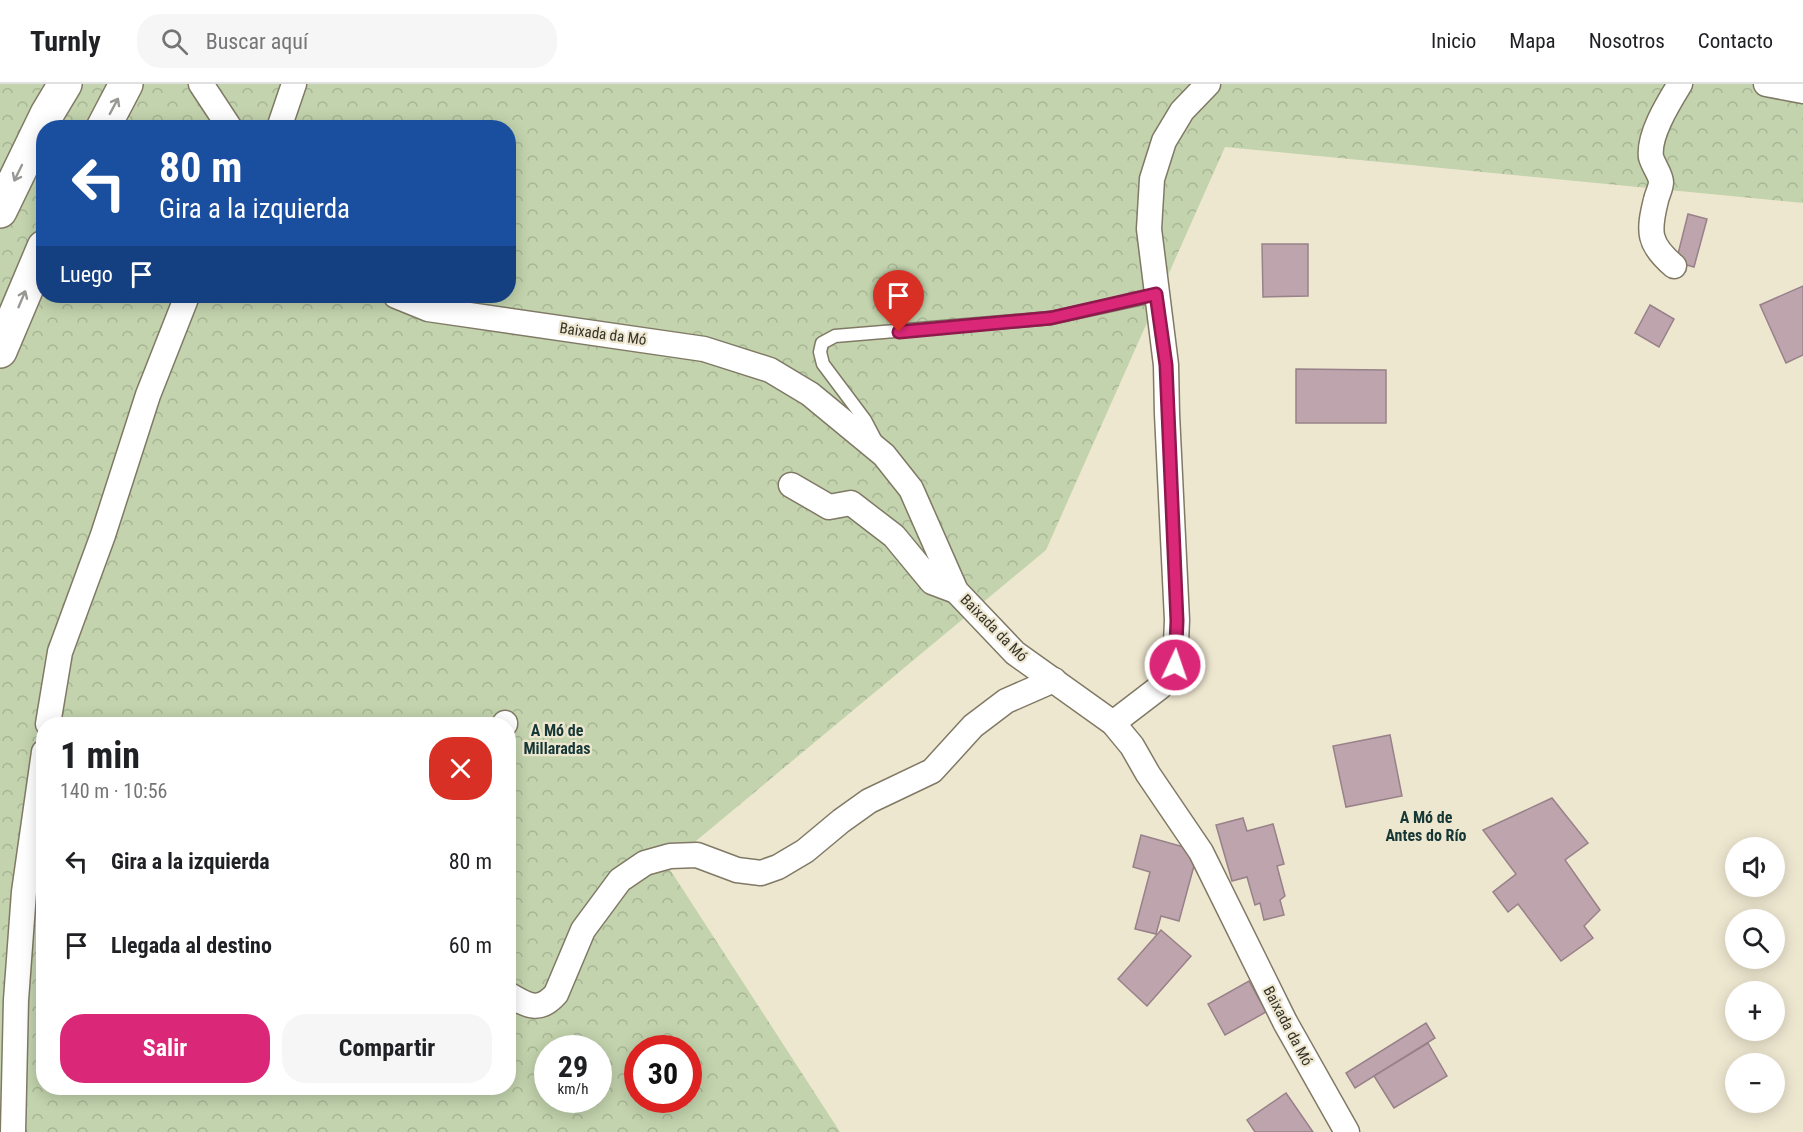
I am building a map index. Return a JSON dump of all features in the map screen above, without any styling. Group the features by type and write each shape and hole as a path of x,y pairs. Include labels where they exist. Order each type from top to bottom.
{"highway":[{"path":"44,120 64,84"},
{"path":"107,120 126,84"},
{"path":"0,211 36,137"},
{"path":"0,351 36,267"}],"street":[{"path":"201,84 225,120"},
{"path":"282,120 294,84"},
{"path":"1113,723 1160,687 1175,665 1177,621 1166,365 1149,229 1152,179 1164,141 1182,111 1208,84"},
{"path":"1674,266 1656,248 1650,235 1650,222 1661,181 1652,160 1651,150 1663,114 1680,84"},
{"path":"1766,84 1803,91"},
{"path":"49,717 60,652 103,535 148,394 185,303"},
{"name":"Baixada da Mó","path":"413,303 428,309 704,349 759,366 810,394 884,455 911,489 956,591 1015,653 1113,723 1132,746 1148,774 1201,852 1286,1022 1347,1132"},
{"path":"791,485 830,507 851,503 894,536 933,582 956,591"},
{"path":"516,999 526,1005 540,1006 556,994 583,930 620,880 645,863 670,856 697,855 736,870 761,873 778,867 806,851 869,801 932,771 973,726 1006,701 1054,680"},
{"path":"14,1132 16,1000 23,902 36,809"}],"lane":[{"path":"884,455 865,420 823,364 820,352 822,343 835,336 1051,318 1156,294"}],"green space":[{"path":"0,84 1803,84 1803,203 1225,147 1046,550 667,865 840,1132 0,1132"}],"building":[{"path":"1688,214 1707,219 1694,267 1676,262"},
{"path":"1262,244 1308,244 1308,296 1263,297"},
{"path":"1803,286 1803,355 1786,363 1760,305"},
{"path":"1650,305 1674,319 1659,347 1635,333"},
{"path":"1296,369 1386,370 1386,423 1296,423"},
{"path":"1390,735 1402,796 1346,807 1333,746"},
{"path":"1552,798 1588,843 1565,860 1600,910 1584,926 1593,938 1561,961 1518,904 1508,912 1493,892 1516,874 1483,830"},
{"path":"1243,818 1247,831 1273,824 1284,864 1277,866 1285,896 1280,900 1284,915 1264,920 1260,903 1255,905 1247,877 1232,881 1216,825"},
{"path":"1141,835 1198,851 1179,921 1161,916 1156,934 1135,929 1150,872 1133,867"},
{"path":"1161,930 1191,956 1147,1006 1118,979"},
{"path":"1249,981 1266,1012 1225,1035 1208,1004"},
{"path":"1426,1023 1435,1038 1355,1088 1346,1073"},
{"path":"1428,1043 1447,1076 1394,1108 1374,1076"},
{"path":"1286,1093 1313,1132 1255,1132 1247,1120"}],"district":[{"name":"A Mó de Millaradas","path":"557,739"},
{"name":"A Mó de Antes do Río","path":"1426,826"}],"route":[{"path":"899,332 1051,318 1156,294 1166,365 1177,621 1175,665"}]}
